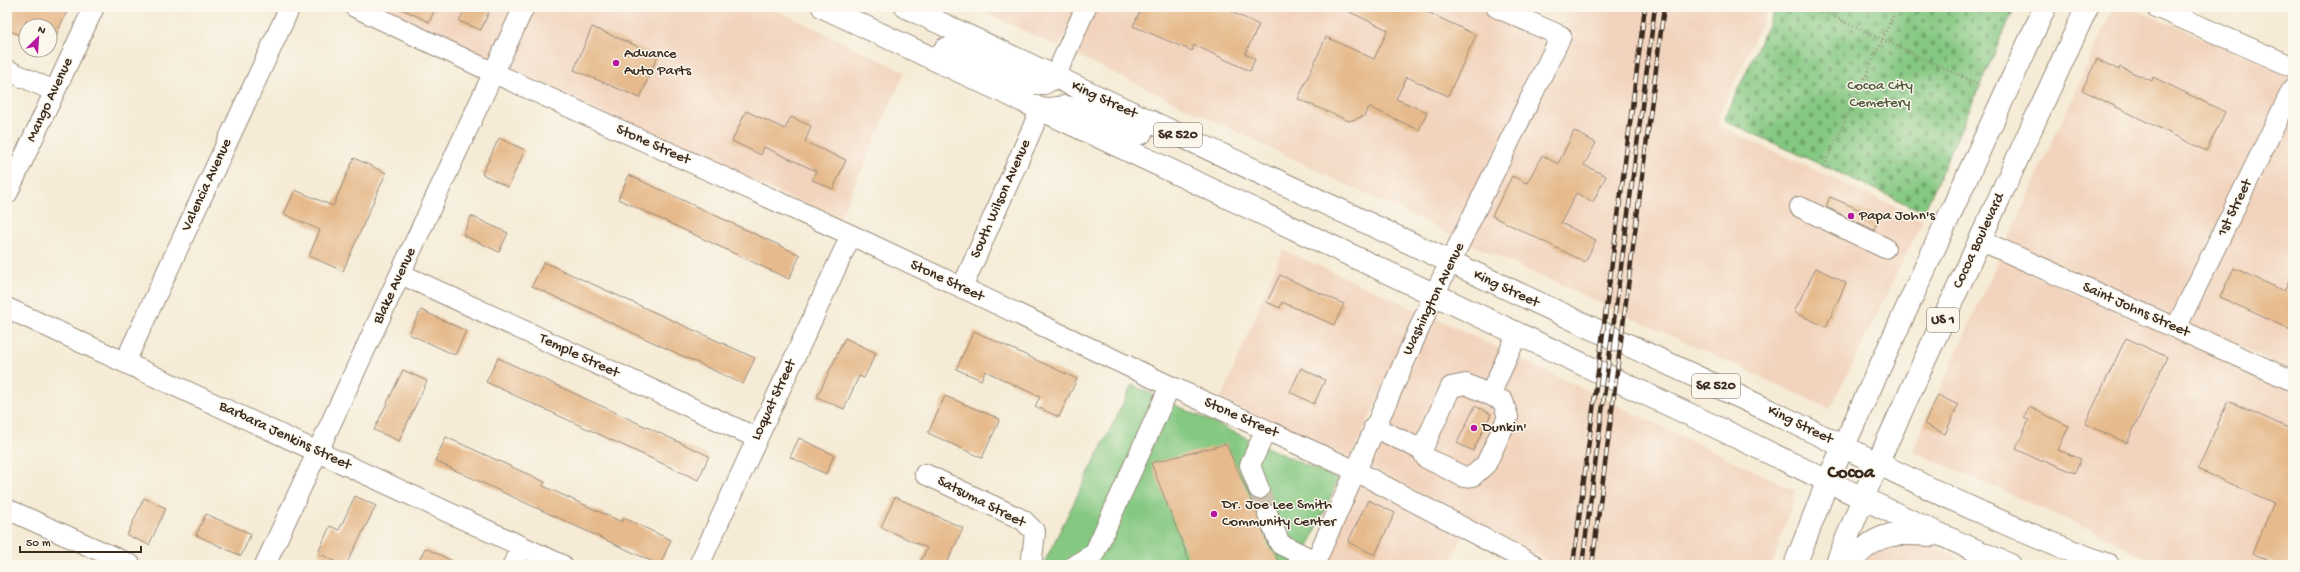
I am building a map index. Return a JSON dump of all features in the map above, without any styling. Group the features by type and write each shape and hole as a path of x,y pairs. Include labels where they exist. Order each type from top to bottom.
{"main road":[{"name":"SR 520","path":"823,7 1040,111 1828,480 1939,535 2010,565"},
{"name":"King Street","path":"906,7 1234,162 1843,446 1877,464 2014,528 2108,565"},
{"name":"US 1","path":"1795,565 1843,446 2045,7"},
{"name":"Cocoa Boulevard","path":"1836,565 1877,464 2087,7"},
{"path":"847,18 873,22 902,30 1001,73 1031,83 1044,83 1055,77"},
{"path":"1040,111 1065,107 1083,111 1163,142 1205,156 1234,162"},
{"path":"1848,565 1862,548 1879,538 1898,534 1939,535"}],"street":[{"name":"Mango Avenue","path":"7,194 94,7"},
{"name":"Valencia Avenue","path":"125,362 290,7"},
{"name":"Stone Street","path":"355,7 492,72 851,236 1170,386 1354,470 1534,565"},
{"name":"Blake Avenue","path":"264,565 401,274 492,72 524,7"},
{"path":"1055,77 1086,7"},
{"name":"Washington Avenue","path":"1314,563 1354,470 1434,295 1561,36 1496,7"},
{"path":"2156,7 2293,67"},
{"path":"7,70 54,91"},
{"name":"1st Street","path":"2176,328 2293,88"},
{"name":"South Wilson Avenue","path":"962,288 1040,111"},
{"path":"1800,207 1885,248"},
{"name":"Loquat Street","path":"699,565 851,236"},
{"name":"Saint Johns Street","path":"1980,240 2293,381"},
{"name":"Temple Street","path":"401,274 757,438"},
{"name":"Barbara Jenkins Street","path":"7,308 562,565"},
{"path":"1374,427 1422,450 1426,458 1464,477 1473,476 1486,464 1517,335"},
{"path":"1422,450 1451,388 1466,384 1501,406"},
{"path":"1075,565 1094,554 1170,386"},
{"path":"1431,431 1432,444 1435,452 1463,467 1470,467 1479,460 1501,406"},
{"path":"1259,489 1250,465 1266,430"},
{"name":"Satsuma Street","path":"925,474 1023,520 1035,532 1032,558 1029,565"},
{"path":"7,509 132,565"},
{"path":"1268,515 1280,544 1314,563"},
{"path":"513,565 521,546"}],"path":[{"path":"1813,7 1980,85"},
{"path":"1824,166 1897,7"}],"shaded area":[{"path":"377,7 515,7 489,61"},
{"path":"533,7 771,7 905,72 839,220 504,68"},
{"path":"973,7 1077,7 1059,47"},
{"path":"1096,7 1474,7 1549,41 1454,236 1074,54"},
{"path":"1520,7 1769,7 1718,117 1719,126 1923,220 1830,409 1469,243 1572,31"},
{"path":"2114,7 2132,7 2290,76 2173,316 2007,241"},
{"path":"2293,107 2293,369 2292,371 2188,323"},
{"path":"1283,250 1418,310 1351,458 1221,399"},
{"path":"1999,259 2293,392 2293,565 2159,565 2094,531 1912,451"},
{"path":"1433,317 1796,491 1772,565 1555,565 1366,465"},
{"path":"1358,482 1462,537 1451,565 1323,565"},
{"path":"1929,544 1973,565 1859,565 1881,546"}],"green space":[{"name":"Cocoa City Cemetery","path":"1776,7 2015,7 1924,212 1724,120"},
{"path":"1132,385 1338,480 1300,565 1043,565"}],"building":[{"path":"7,7 69,7 58,31 58,18 18,18 18,34 7,29"},
{"path":"398,7 436,7 429,22"},
{"path":"466,7 491,7 481,30 459,21"},
{"path":"1142,7 1235,7 1232,12 1259,25 1245,54 1255,59 1250,71 1194,45 1192,51 1133,26"},
{"path":"1339,7 1417,7 1476,35 1448,96 1407,77 1396,99 1427,112 1419,130 1369,107 1364,116 1349,121 1298,99 1326,37 1374,59 1388,30"},
{"name":"Advance Auto Parts","path":"592,27 658,55 640,98 574,70"},
{"path":"2097,59 2119,70 2120,67 2152,81 2153,77 2225,112 2206,151 2082,90"},
{"path":"746,111 785,129 791,117 811,126 805,142 846,160 833,189 812,180 816,171 764,147 761,155 732,141"},
{"path":"1574,131 1596,143 1584,165 1606,176 1593,202 1576,193 1561,223 1596,240 1585,262 1492,216 1512,176 1527,183 1542,155 1558,164"},
{"path":"499,138 525,150 508,187 482,174"},
{"path":"354,158 386,173 343,271 309,256 320,230 284,214 295,190 333,206"},
{"path":"629,175 800,255 789,279 618,199"},
{"path":"1830,197 1879,218 1874,230 1826,207"},
{"path":"471,216 508,233 499,252 463,235"},
{"path":"544,262 755,358 743,384 532,286"},
{"path":"1816,268 1846,283 1826,327 1794,312"},
{"path":"2234,268 2284,291 2293,272 2293,331 2220,297"},
{"path":"1280,275 1344,304 1334,325 1282,302 1280,308 1267,302"},
{"path":"421,310 466,331 455,355 409,334"},
{"path":"974,331 1077,379 1059,417 1035,406 1040,397 985,371 981,380 956,369"},
{"path":"845,338 876,353 864,378 859,376 844,409 817,397"},
{"path":"2126,338 2167,357 2127,443 2085,424"},
{"path":"498,358 709,456 698,480 486,382"},
{"path":"1301,368 1325,380 1314,404 1290,392"},
{"path":"403,370 427,381 399,441 374,430"},
{"path":"1938,395 1958,405 1945,434 1924,424"},
{"path":"945,396 1000,419 982,458 928,433"},
{"path":"2228,401 2293,430 2293,565 2279,565 2252,553 2274,503 2198,469"},
{"name":"Dunkin'","path":"1475,406 1491,414 1473,451 1457,443"},
{"path":"2029,407 2069,426 2058,450 2081,459 2075,473 2044,460 2043,462 2016,449 2029,420 2024,418"},
{"path":"446,437 545,482 543,486 622,522 624,518 671,540 660,565 435,461"},
{"path":"799,438 834,455 826,474 790,457"},
{"name":"Dr. Joe Lee Smith Community Center","path":"1226,444 1257,513 1269,548 1275,554 1280,565 1191,565 1151,463"},
{"path":"355,496 376,506 346,565 343,565 318,553 330,526 339,530"},
{"path":"895,497 963,528 946,565 919,565 927,548 881,527"},
{"path":"144,498 166,508 149,545 127,535"},
{"path":"1368,500 1395,513 1375,555 1348,542"},
{"path":"206,514 251,534 241,556 196,535"},
{"path":"425,548 461,565 417,565"}],"tunnel":[{"path":"1259,489 1268,515"}],"railway":[{"path":"1573,565 1645,7"},
{"path":"1582,565 1655,7"},
{"path":"1592,565 1664,7"}],"place":[{"name":"Advance Auto Parts","path":"616,63"},
{"name":"Papa John's","path":"1851,216"},
{"name":"Dunkin'","path":"1474,428"},
{"name":"Dr. Joe Lee Smith Community Center","path":"1214,514"}],"district":[{"name":"Cocoa","path":"1851,473"}]}
